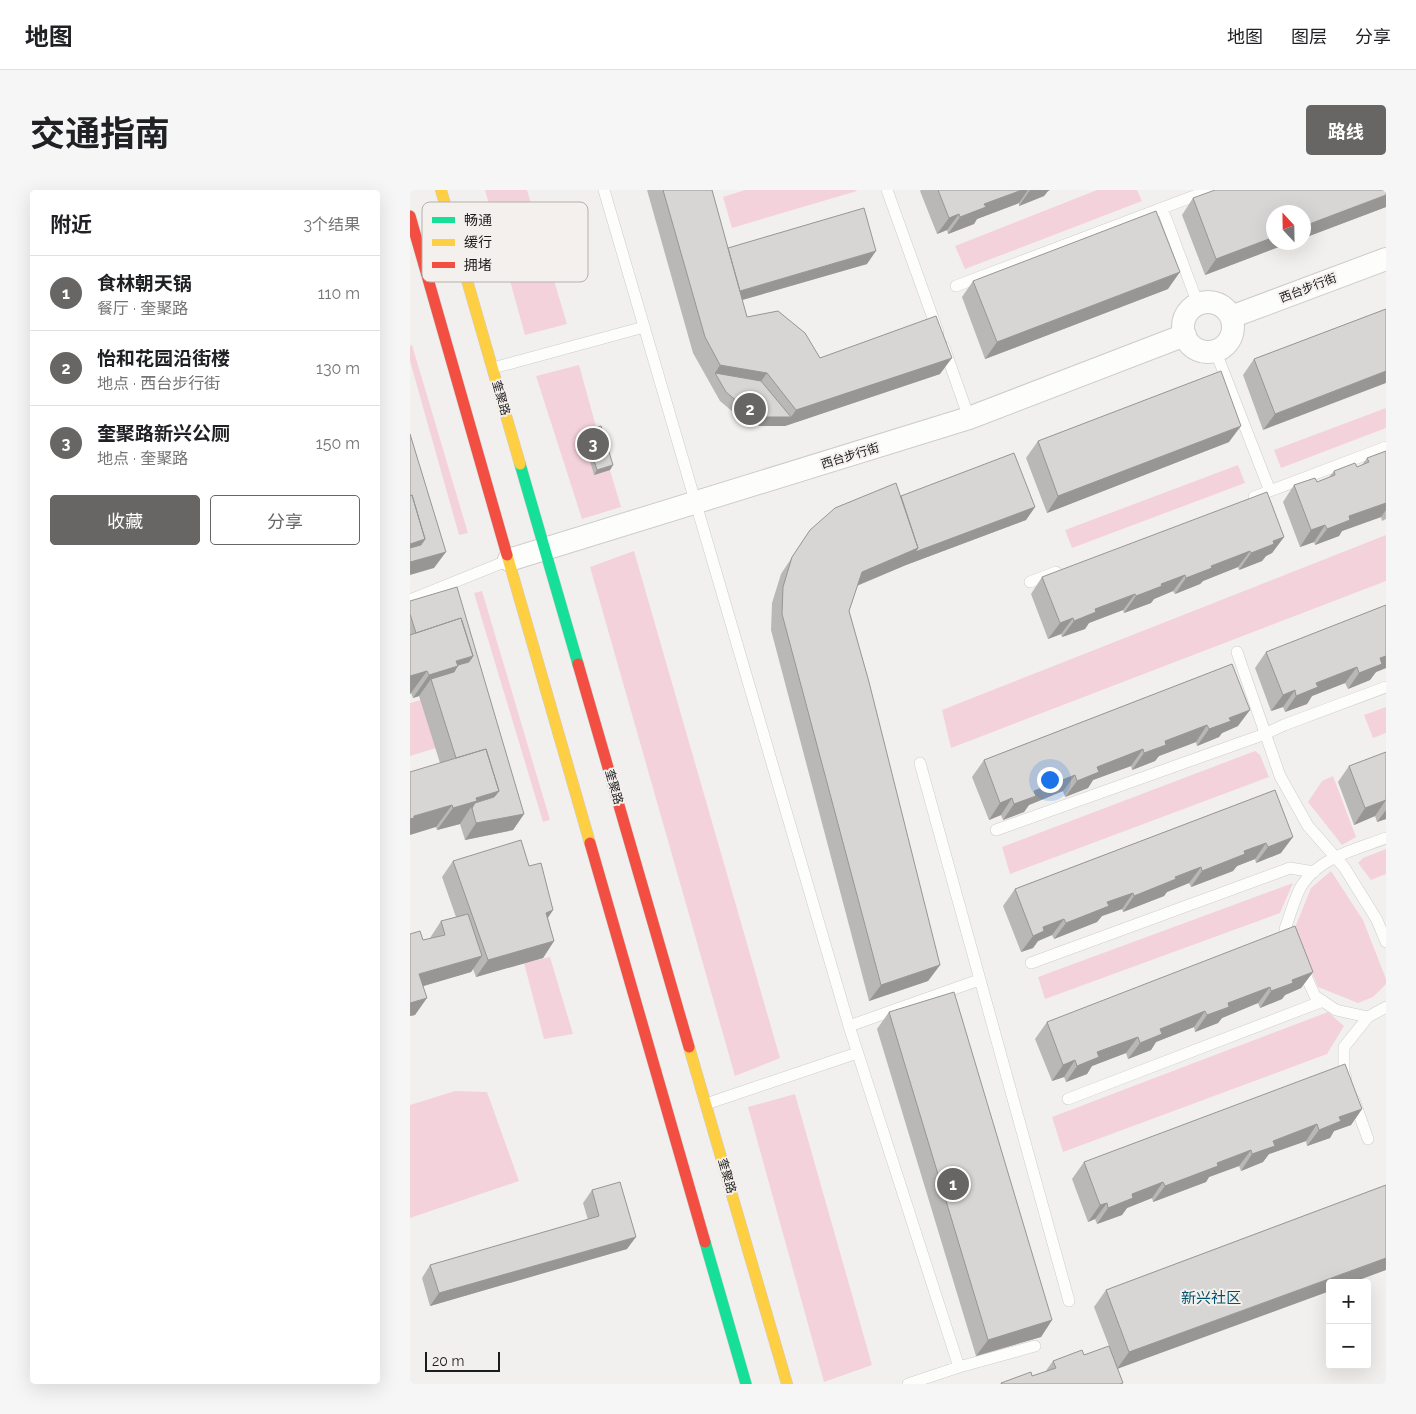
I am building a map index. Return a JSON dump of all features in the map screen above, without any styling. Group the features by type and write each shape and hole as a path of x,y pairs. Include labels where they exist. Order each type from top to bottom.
{"main road":[{"path":"410,216 422,258"},
{"path":"429,282 746,1384"},
{"name":"奎聚路","path":"467,282 787,1384"}],"street":[{"name":"西台步行街","path":"1231,317 1386,259"},
{"path":"1206,302 1222,306 1231,317 1233,329 1231,337 1226,344 1215,350 1204,352 1196,349 1184,335 1183,322 1186,315 1198,304 1206,302"},
{"name":"西台步行街","path":"509,560 696,504 969,418 1184,335"}],"lane":[{"path":"604,190 857,1053 959,1367"},
{"path":"888,190 969,418"},
{"path":"956,286 1210,190"},
{"path":"1162,208 1198,304"},
{"path":"492,368 644,326"},
{"path":"1215,350 1270,491"},
{"path":"1242,501 1386,447"},
{"path":"410,600 509,560"},
{"path":"1030,582 1067,568"},
{"path":"1237,652 1280,776 1308,826 1336,856 1377,920 1386,942"},
{"path":"996,830 1266,734 1284,725 1386,687"},
{"path":"920,764 1069,1301"},
{"path":"1368,1017 1336,1010 1315,996 1285,929 1302,885 1314,872 1336,856 1386,838"},
{"path":"1031,963 1290,868 1314,872"},
{"path":"849,1026 979,980"},
{"path":"1068,1099 1323,1001"},
{"path":"1368,1139 1344,1072 1344,1047 1368,1017 1386,1007"},
{"path":"706,1104 857,1053"},
{"path":"908,1384 959,1367 1035,1346"}],"shaded area":[{"path":"485,190 527,190 531,202 488,202"},
{"path":"745,190 857,191 732,228 723,197"},
{"path":"1097,190 1137,190 1142,201 965,269 955,246"},
{"path":"510,282 554,282 567,324 525,335"},
{"path":"412,345 468,533 459,535 410,361 410,346"},
{"path":"579,365 597,430 582,435 594,475 610,470 621,507 582,519 536,376"},
{"path":"1386,408 1386,428 1281,468 1274,450"},
{"path":"1238,465 1245,483 1072,548 1065,530"},
{"path":"1386,535 1386,581 951,748 942,710"},
{"path":"634,551 780,1058 735,1076 590,567"},
{"path":"482,591 550,820 543,822 474,593"},
{"path":"421,700 436,748 410,756 410,703"},
{"path":"1386,707 1386,733 1373,738 1364,715"},
{"path":"1255,751 1260,755 1269,777 1010,874 1002,847"},
{"path":"1333,776 1356,837 1342,845 1308,802 1322,781"},
{"path":"1386,849 1386,874 1371,880 1358,863 1363,858"},
{"path":"1331,871 1363,920 1386,979 1386,984 1373,997 1358,1003 1318,987 1294,930 1311,888"},
{"path":"1293,883 1280,913 1045,999 1038,977"},
{"path":"550,957 573,1034 544,1039 524,963"},
{"path":"1328,1012 1344,1026 1327,1054 1063,1152 1052,1117"},
{"path":"455,1091 487,1092 519,1181 410,1218 410,1105"},
{"path":"795,1094 872,1365 824,1382 748,1107"}],"building":[{"path":"663,190 712,190 747,317 778,311 805,333 820,358 936,316 952,358 796,410 767,373 720,365 705,337"},
{"path":"938,190 1022,190 984,204 986,207 960,217 959,214 949,218"},
{"path":"1215,190 1386,190 1386,195 1311,223 1311,205 1266,205 1266,240 1216,259 1193,198"},
{"path":"864,208 876,251 740,291 728,248"},
{"path":"1156,211 1180,272 997,342 973,281"},
{"path":"1386,309 1386,371 1275,414 1254,359"},
{"path":"1221,371 1241,426 1058,496 1038,441"},
{"path":"715,373 761,381 791,417 766,417 745,408 726,392"},
{"path":"601,426 613,465 597,470 585,431"},
{"path":"410,434 446,552 410,562 410,548 421,545 425,539 412,495 410,496"},
{"path":"1386,451 1386,503 1349,516 1350,520 1327,529 1325,525 1311,530 1294,485 1315,478 1317,482 1335,475 1334,471 1355,463 1357,467 1369,462 1367,458"},
{"path":"1014,453 1035,507 915,552 918,548 901,496"},
{"path":"896,483 918,548 862,572 849,611 869,682 940,965 881,985 782,614 783,587 792,557 810,530 835,508"},
{"path":"1267,492 1284,537 1273,541 1274,544 1211,566 1212,568 1186,578 1185,575 1136,596 1135,594 1095,609 1096,612 1074,621 1073,618 1060,623 1042,577"},
{"path":"412,495 425,539 410,544 410,496"},
{"path":"457,587 524,814 476,823 472,808 475,803 494,797 499,791 486,749 456,758 431,679 454,672 458,665 469,662 473,656 461,618 416,633 410,614 410,601"},
{"path":"1386,605 1386,656 1380,658 1382,664 1359,673 1357,667 1316,683 1318,687 1296,696 1295,690 1283,695 1266,652"},
{"path":"461,618 473,656 456,661 458,666 429,675 427,671 410,676 410,635"},
{"path":"1232,664 1250,710 1229,718 1231,721 1209,729 1207,725 1165,741 1166,745 1144,753 1143,749 1097,767 1099,772 1077,781 1075,775 1034,791 1036,796 1014,804 1012,798 1000,803 984,760"},
{"path":"486,749 499,791 476,798 477,801 453,808 452,805 414,816 414,818 410,819 410,772"},
{"path":"1386,752 1386,800 1365,808 1349,766"},
{"path":"1275,790 1293,837 1268,847 1266,843 1244,851 1245,854 1202,871 1201,867 1134,896 1133,893 1107,902 1109,906 1066,923 1064,919 1043,927 1044,931 1033,936 1015,889"},
{"path":"521,840 529,866 541,863 553,910 546,913 554,941 488,960 453,861"},
{"path":"468,914 482,956 419,974 427,998 410,1003 410,934 420,931 423,940 445,935 441,921"},
{"path":"1295,926 1313,972 1292,980 1293,983 1271,991 1270,987 1228,1003 1229,1007 1207,1015 1205,1011 1160,1029 1162,1034 1140,1043 1138,1037 1097,1052 1099,1057 1077,1066 1075,1060 1063,1065 1047,1022"},
{"path":"954,992 1052,1320 988,1340 889,1012"},
{"path":"1345,1064 1362,1109 1339,1117 1341,1121 1319,1130 1317,1124 1273,1141 1275,1146 1252,1154 1251,1150 1217,1163 1218,1166 1165,1186 1163,1182 1132,1194 1133,1198 1108,1208 1107,1203 1100,1205 1084,1162"},
{"path":"620,1182 636,1237 439,1293 430,1265 599,1216 592,1190"},
{"path":"1386,1185 1386,1258 1129,1352 1106,1290"},
{"path":"1109,1346 1123,1383 1001,1383 1031,1372 1032,1376 1056,1368 1053,1361 1082,1350 1084,1355"}],"traffic: fast":[{"path":"520,464 578,664"},
{"path":"705,1242 746,1384"}],"traffic: slow":[{"path":"441,190 444,202"},
{"path":"468,282 520,464"},
{"path":"507,555 590,843"},
{"path":"689,1047 787,1384"}],"traffic: jam":[{"path":"410,216 422,258"},
{"path":"429,282 507,555"},
{"path":"578,664 689,1047"},
{"path":"590,843 705,1242"}],"place":[{"name":"怡和花园沿街楼","path":"750,409"},
{"name":"奎聚路新兴公厕","path":"593,444"},
{"name":"食林朝天锅","path":"953,1184"}],"district":[{"name":"新兴社区","path":"1211,1298"}]}
